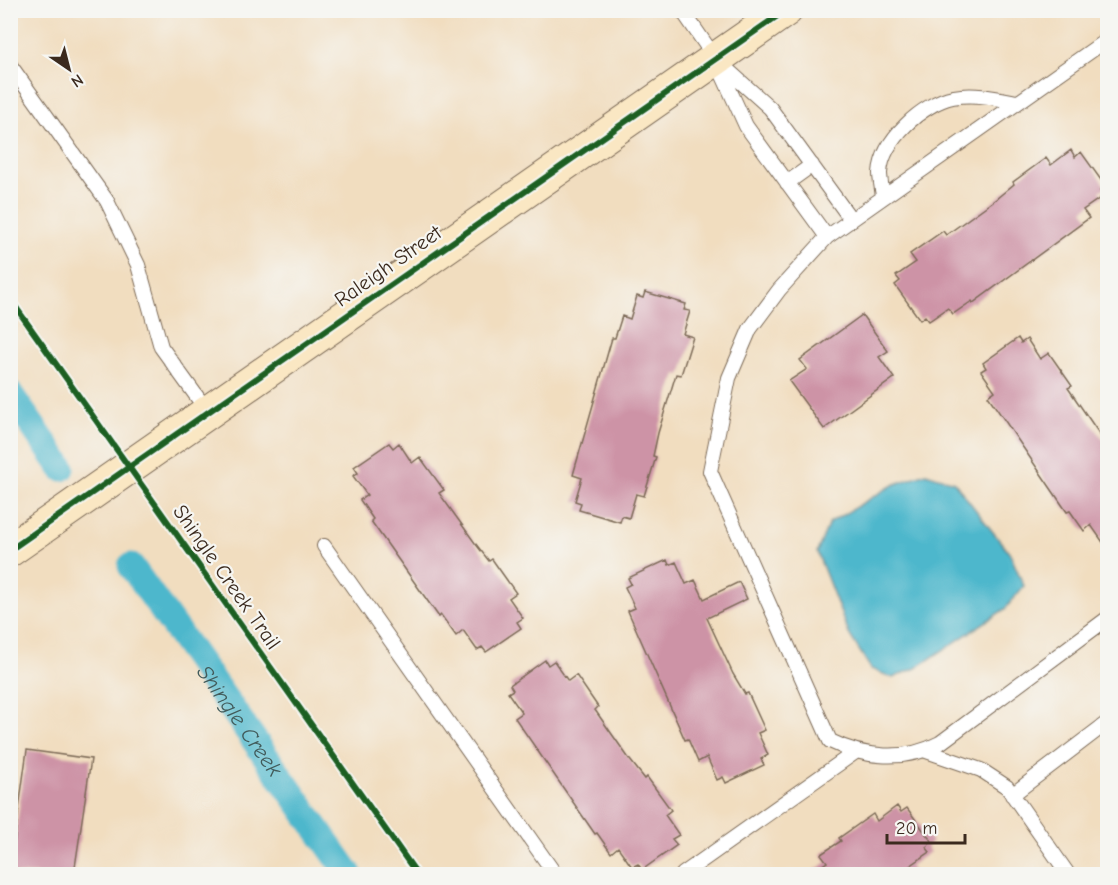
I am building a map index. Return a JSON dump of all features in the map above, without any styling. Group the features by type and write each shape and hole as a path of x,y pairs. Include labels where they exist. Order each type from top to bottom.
{"street":[{"name":"Raleigh Street","path":"10,550 786,10"}],"lane":[{"path":"682,10 715,58 746,126 827,237"},
{"path":"1107,39 850,218 827,237 779,290 750,329 729,378 710,471 830,741 854,753 893,755 926,751 940,743 1107,618"},
{"path":"715,58 770,108 850,218"},
{"path":"10,65 107,201 138,265 161,347 208,412"},
{"path":"883,196 880,171 891,141 919,113 952,98 988,96 1017,102"},
{"path":"787,183 812,165"},
{"path":"324,546 555,874"},
{"path":"1012,795 1107,722"},
{"path":"926,751 981,770 1007,787 1068,874"},
{"path":"683,874 854,753"}],"water":[{"path":"926,473 954,482 1010,554 1024,586 1005,609 916,668 893,678 871,669 849,634 817,552 829,523 893,485"}],"building":[{"path":"1071,150 1075,157 1081,152 1106,187 1100,191 1103,196 1083,210 1089,218 973,303 972,301 953,314 948,308 929,321 925,316 920,320 895,285 900,281 896,276 916,262 910,254 943,231 946,235 996,199 1014,184 1013,182 1046,158 1051,165"},
{"path":"645,292 686,304 684,310 690,311 683,334 693,337 681,375 676,374 658,433 653,456 656,457 644,496 636,494 629,518 622,516 620,522 579,510 581,503 575,501 582,478 573,475 612,338 615,338 622,316 630,319 637,296 643,298"},
{"path":"862,315 888,351 879,357 894,378 824,429 789,381 807,369 800,360"},
{"path":"1018,338 1021,343 1027,339 1040,359 1049,353 1072,386 1068,388 1107,445 1107,548 1091,525 1084,531 1070,511 1067,512 988,396 995,391 981,371 986,368 983,363"},
{"path":"389,443 393,448 399,443 412,463 420,457 444,490 439,493 475,543 489,561 492,559 516,593 509,598 523,618 517,622 521,628 486,652 482,647 477,650 463,630 456,636 441,615 439,617 371,521 373,519 360,500 367,495 353,476 358,473 354,467"},
{"path":"667,560 669,565 676,562 686,584 695,580 704,599 739,582 747,599 707,618 733,674 745,694 748,693 765,730 758,733 768,755 761,759 764,765 726,783 723,777 717,780 707,757 698,762 688,739 685,740 628,611 635,608 625,587 631,584 628,578"},
{"path":"545,660 548,665 554,661 568,681 576,675 598,707 595,710 630,760 645,779 647,777 671,810 665,815 679,835 672,839 677,845 642,870 638,864 632,867 618,847 611,853 597,833 595,834 515,718 522,713 508,693 513,690 510,685"},
{"path":"27,750 91,759 74,874 10,874"},
{"path":"897,806 901,812 907,808 932,842 926,847 930,852 910,866 915,874 809,874 827,862 821,854 841,841 839,838 873,814 877,821"}],"waterway":[{"name":"Shingle Creek","path":"10,394 62,468"},
{"name":"Shingle Creek","path":"131,566 349,874"}],"cycle path":[{"path":"10,550 786,10"},
{"name":"Shingle Creek Trail","path":"10,299 417,874"}]}
